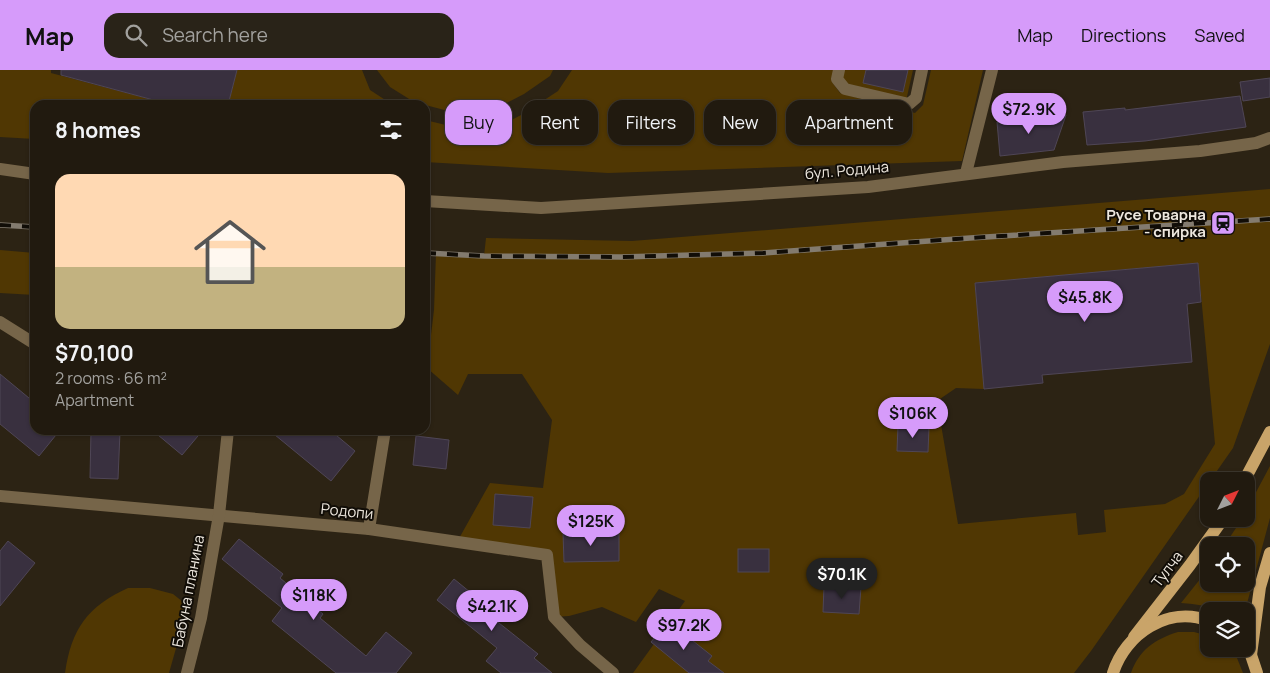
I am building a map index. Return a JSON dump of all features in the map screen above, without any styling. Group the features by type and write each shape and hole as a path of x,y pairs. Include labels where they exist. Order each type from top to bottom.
{"main road":[{"path":"1249,472 1270,432"},
{"name":"Тулча","path":"1108,673 1115,667 1124,648 1185,572 1217,528"},
{"path":"1255,614 1260,587 1270,553"},
{"path":"1134,637 1146,628 1164,620 1184,617 1200,620"},
{"path":"1250,657 1257,673"}],"street":[{"path":"839,70 837,79 845,89 909,104 916,98 922,70"},
{"path":"966,173 992,70"},
{"name":"бул. Родина","path":"430,201 540,208 868,186 1063,162 1200,151 1256,143 1270,138"},
{"path":"0,169 30,173"},
{"path":"0,322 30,341"},
{"name":"Бабуна планина","path":"187,673 201,618 219,515 227,435"},
{"path":"369,529 384,435"},
{"name":"Родопи","path":"0,496 369,529 547,555 554,617 580,645 613,673"}],"shaded area":[{"path":"0,70 51,70 51,73 153,100 30,100 30,139 0,137"},
{"path":"237,70 362,70 370,90 385,100 229,100"},
{"path":"377,70 553,70 550,76 512,100 445,100 445,110 430,106 430,100 411,100 390,87"},
{"path":"572,70 834,70 832,82 840,93 866,100 786,100 786,145 912,145 912,112 915,113 923,105 931,70 983,70 962,161 608,173 430,162 430,121 445,125 445,145 512,145 512,120 522,115 522,145 598,145 598,100 544,100 558,91"},
{"path":"843,70 913,70 906,100 846,86 841,77"},
{"path":"1270,189 1270,344 1233,448 1216,472 1200,472 1200,495 1074,673 633,673 685,601 659,589 636,622 602,607 569,616 554,617 547,555 457,542 490,483 543,488 552,420 522,374 468,374 458,395 430,371 436,254 484,256 486,238 632,241","holes":["1198,263 1215,444 1184,494 1165,504 1104,510 1106,532 1078,535 1076,513 958,524 937,401 956,388 984,389 975,283"]},
{"path":"0,250 30,253 30,295 0,293"},
{"path":"1270,466 1270,518 1255,574 1255,537 1230,537 1236,528 1255,528 1255,494"},
{"path":"1200,579 1200,592 1250,592 1247,602 1200,602 1200,606 1181,603"},
{"path":"128,588 150,588 173,594 188,606 169,673 65,673 72,644 84,621 102,603"},
{"path":"1178,632 1200,634 1200,657 1236,657 1243,673 1131,673 1143,652 1162,638"}],"building":[{"path":"61,70 237,70 229,100 154,100 61,75"},
{"path":"866,70 908,70 903,92 863,83"},
{"path":"1270,78 1270,97 1243,101 1240,82"},
{"path":"1240,96 1246,127 1145,141 1087,145 1083,112 1125,108 1125,110"},
{"path":"1066,115 1054,150 1000,156 997,122"},
{"path":"1198,263 1201,302 1187,304 1192,362 1042,375 1043,383 984,389 975,283"},
{"path":"0,374 30,399 30,435 56,435 39,456 0,424"},
{"path":"898,426 929,427 928,452 897,451"},
{"path":"91,435 120,435 118,479 90,478"},
{"path":"158,435 199,435 182,455"},
{"path":"275,435 336,435 355,451 331,481"},
{"path":"416,436 449,440 446,469 413,465"},
{"path":"495,494 533,497 530,528 493,525"},
{"path":"563,533 619,533 619,561 564,562"},
{"path":"239,539 283,574 280,578 323,614 320,618 366,656 386,632 412,653 396,673 336,673 272,621 282,608 222,559"},
{"path":"8,541 35,563 0,606 0,551"},
{"path":"738,549 769,549 769,572 738,572"},
{"path":"454,579 498,615 494,619 538,654 534,658 552,673 501,673 486,661 497,648 437,600"},
{"path":"824,586 861,587 859,614 823,612"},
{"path":"668,621 712,656 708,661 724,673 689,673 651,642"}],"railway":[{"path":"430,253 484,256 621,257 763,253 1270,219"},
{"path":"0,225 30,227"}],"place":[{"name":"Русе Товарна - спирка","path":"1223,223"}]}
